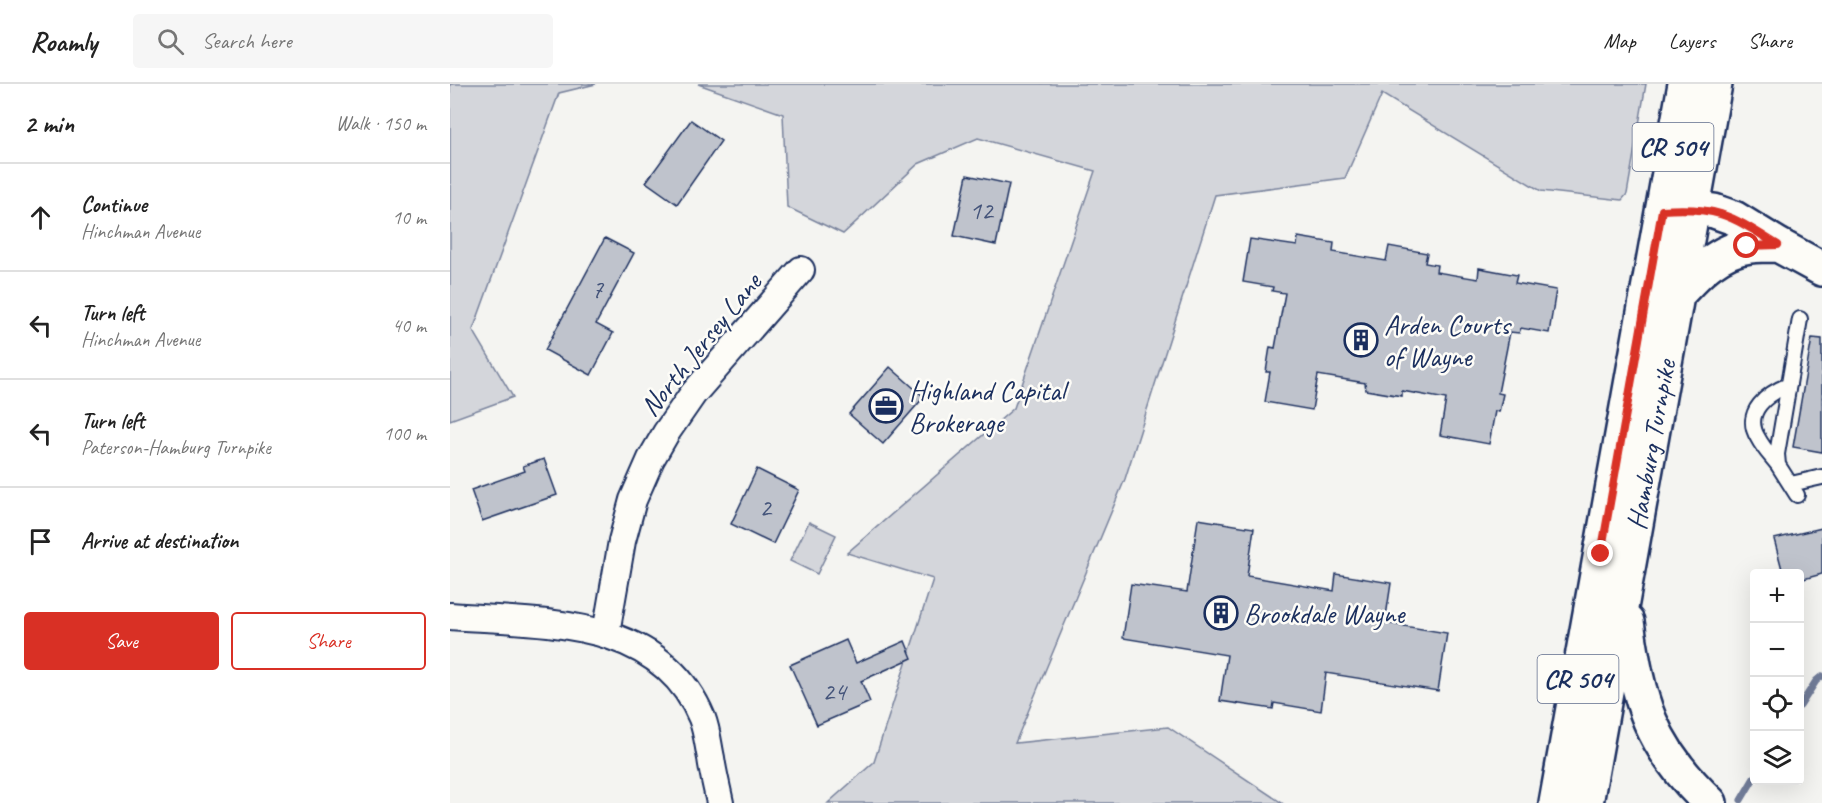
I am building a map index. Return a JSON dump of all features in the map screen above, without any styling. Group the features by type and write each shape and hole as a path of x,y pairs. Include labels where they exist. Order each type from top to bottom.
{"main road":[{"name":"CR 504","path":"1556,803 1677,209 1685,84"},
{"name":"Hamburg Turnpike","path":"1586,803 1677,295 1677,209 1715,84"},
{"path":"1677,209 1714,211 1734,218 1822,269"},
{"path":"1677,295 1700,269 1727,252 1747,246 1778,245"},
{"path":"1624,594 1633,659 1642,702 1657,738 1671,762 1710,803"}],"street":[{"name":"North Jersey Lane","path":"606,633 622,541 633,500 651,459 693,394 801,270"},
{"path":"450,616 571,625 606,633 636,646 662,663 683,685 694,701 708,738 720,803"}],"lane":[{"path":"1778,465 1777,454 1800,319"},
{"path":"1789,385 1765,396 1758,405 1754,425 1756,436 1794,490 1822,477"}],"shaded area":[{"path":"450,84 596,84 559,93 473,330 513,397 450,420"},
{"path":"698,84 1646,84 1627,194 1622,200 1541,191 1382,94 1345,178 1215,195 1125,479 1015,743 1168,727 1282,803 828,803 874,762 933,579 847,553 1014,408 1095,171 978,138 918,164 843,234 787,207 783,114"},
{"path":"809,522 836,535 817,574 790,561"}],"building":[{"path":"691,120 721,141 677,204 646,182"},
{"path":"967,175 1009,184 996,245 954,236"},
{"name":"Arden Courts of Wayne","path":"1298,237 1334,243 1333,252 1386,261 1389,246 1427,253 1425,263 1437,265 1436,272 1478,279 1479,268 1517,275 1515,283 1556,290 1549,333 1521,328 1519,333 1510,332 1498,393 1503,394 1499,412 1495,411 1489,444 1440,435 1446,399 1402,391 1402,396 1366,390 1365,383 1318,375 1312,410 1265,402 1270,372 1266,372 1270,347 1275,348 1285,293 1272,291 1273,287 1243,282 1250,239 1297,246"},
{"path":"605,238 634,253 596,324 613,333 591,375 545,350"},
{"path":"1812,338 1822,339 1822,452 1793,447"},
{"name":"Highland Capital Brokerage","path":"890,367 924,397 883,444 849,414"},
{"path":"544,459 557,495 482,521 471,490 525,471 523,466"},
{"path":"757,469 799,490 773,544 731,524"},
{"name":"Brookdale Wayne","path":"1198,519 1254,528 1247,576 1334,591 1336,574 1391,583 1385,623 1447,633 1438,691 1326,673 1321,711 1274,703 1273,709 1220,701 1227,655 1123,638 1131,584 1187,592"},
{"path":"1822,528 1822,574 1804,579 1804,569 1782,569 1774,539"},
{"path":"846,640 856,663 905,641 912,658 861,681 870,702 817,725 790,665"}],"waterway":[{"path":"1804,700 1822,676"},
{"path":"1741,800 1750,785"}],"place":[{"name":"Arden Courts of Wayne","path":"1361,340"},
{"name":"Highland Capital Brokerage","path":"886,406"},
{"name":"Brookdale Wayne","path":"1221,613"}],"route":[{"path":"1601,554 1662,210 1692,208 1714,211 1734,218 1778,245 1747,246"}]}
